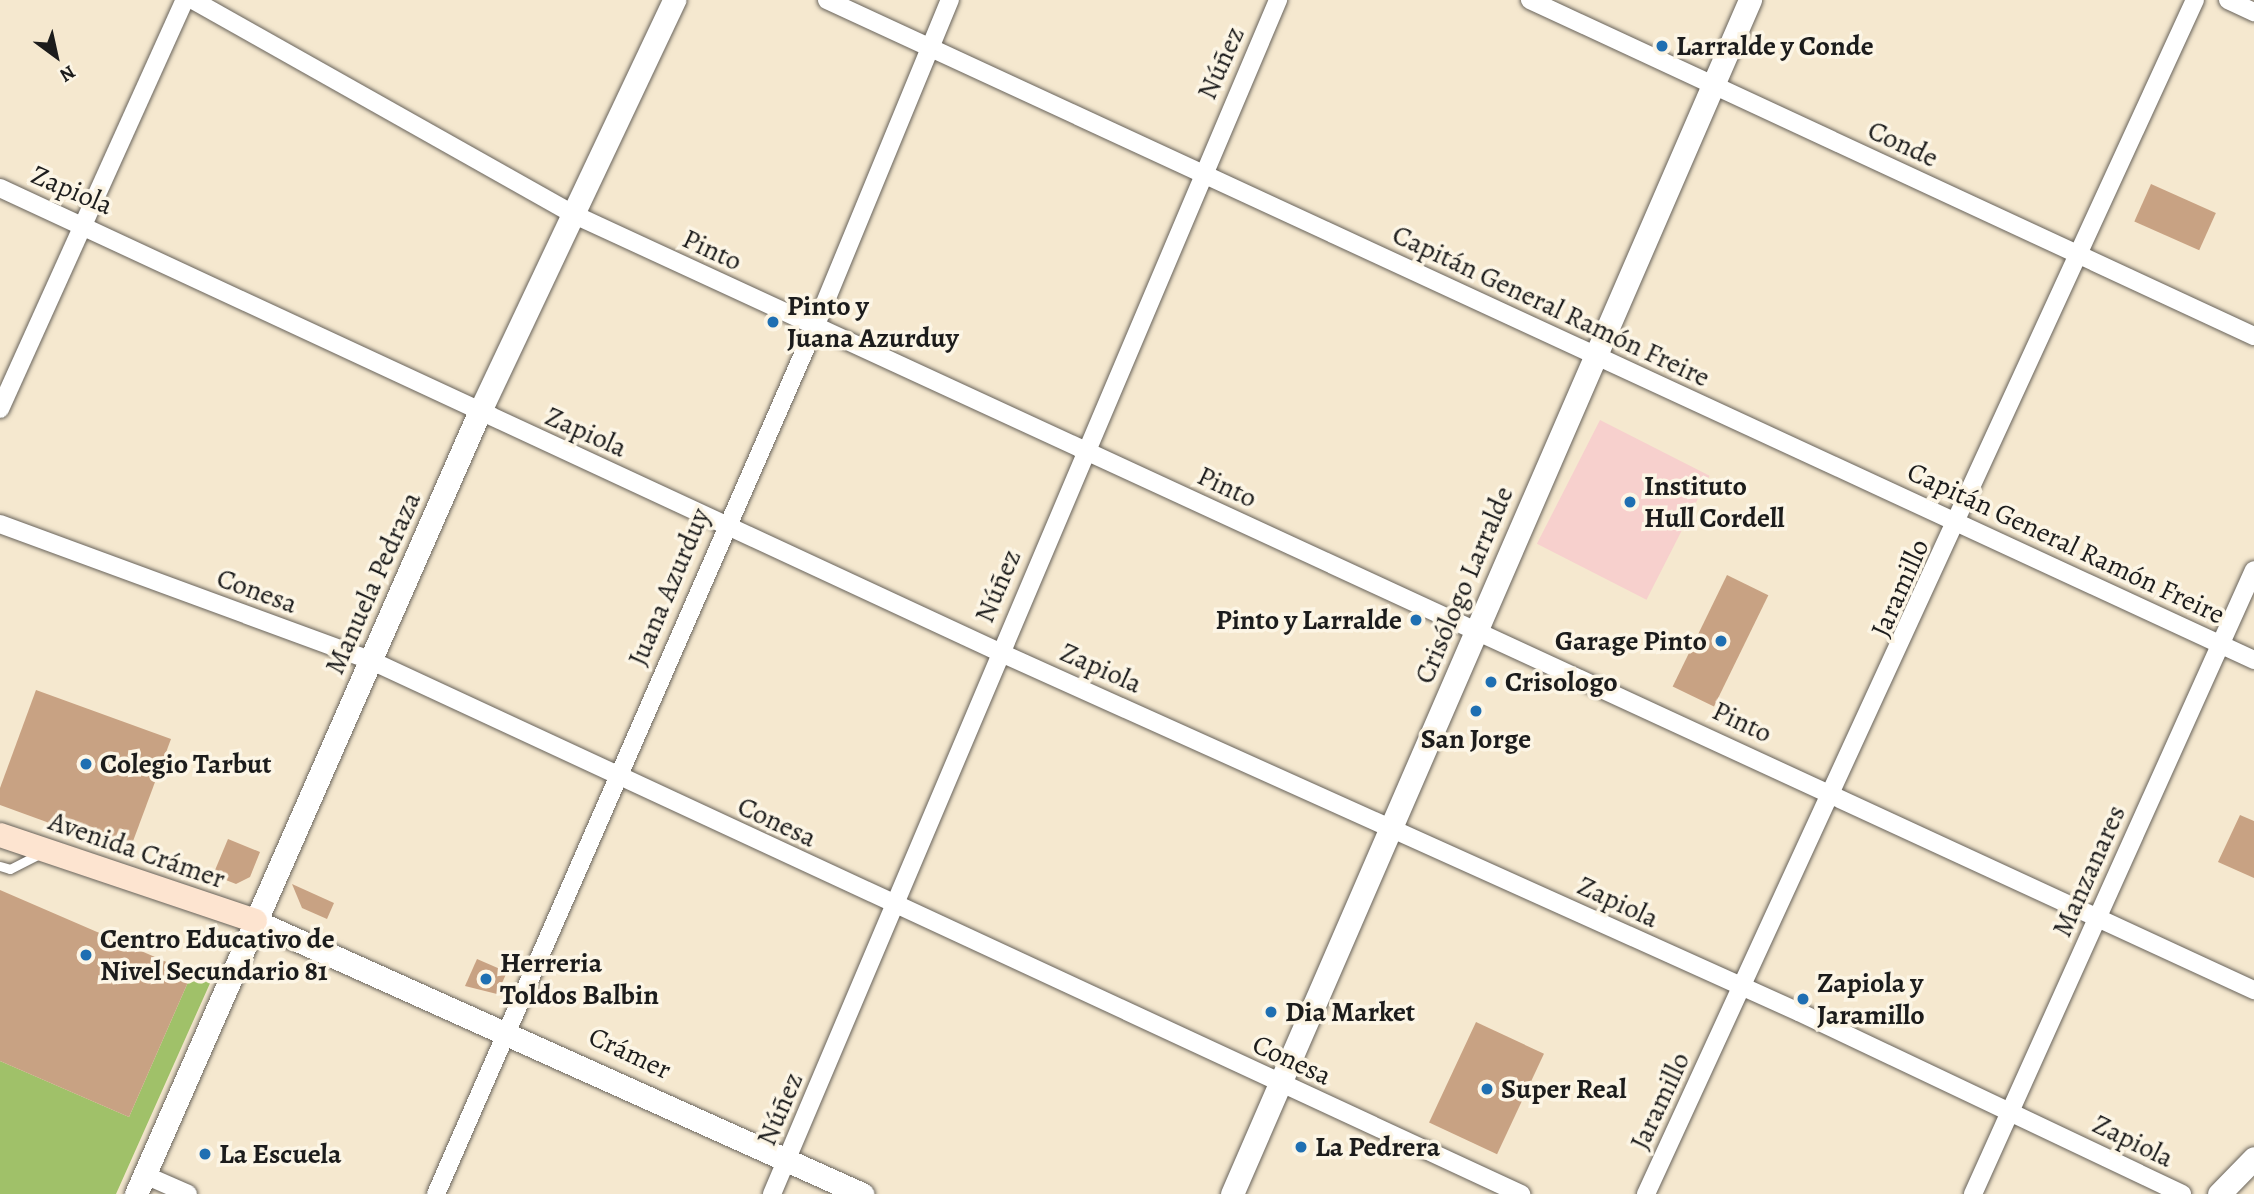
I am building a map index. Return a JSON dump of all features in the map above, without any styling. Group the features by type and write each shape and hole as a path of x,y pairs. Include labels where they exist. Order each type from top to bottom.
{"main road":[{"name":"Avenida Crámer","path":"0,835 255,921"}],"street":[{"path":"0,409 185,0"},
{"name":"Pinto","path":"193,0 577,216 2254,989"},
{"name":"Manuela Pedraza","path":"141,1185 479,413 577,216 674,0"},
{"name":"Capitán General Ramón Freire","path":"827,0 1200,175 1595,354 2254,660"},
{"name":"Juana Azurduy","path":"436,1194 510,1031 725,522 815,327 927,46 950,0"},
{"name":"Núñez","path":"772,1194 1200,175 1278,0"},
{"name":"Conde","path":"1530,0 2254,336"},
{"name":"Crisólogo Larralde","path":"1232,1194 1750,0"},
{"name":"Jaramillo","path":"1646,1194 1835,795 2195,0"},
{"path":"2228,0 2254,12"},
{"name":"Zapiola","path":"0,188 86,223 479,413 725,522 999,652 1392,827 2011,1111 2182,1194"},
{"name":"Conesa","path":"0,524 372,661 894,906 1521,1194"},
{"name":"Manzanares","path":"1973,1194 2254,570"},
{"name":"Crámer","path":"255,921 510,1031 862,1194"},
{"path":"2219,1194 2254,1158"},
{"path":"141,1185 188,1194"}],"lane":[{"path":"0,866 10,869 46,850"}],"shaded area":[{"name":"Instituto Hull Cordell","path":"1600,420 1710,476 1646,600 1537,544"}],"green space":[{"path":"192,973 211,981 116,1194 0,1194 0,1061 129,1117"}],"building":[{"path":"2151,184 2216,213 2199,250 2134,221"},
{"name":"Garage Pinto","path":"1727,575 1768,595 1714,707 1673,686"},
{"name":"Colegio Tarbut","path":"36,690 171,739 129,852 0,805 0,788"},
{"path":"2240,815 2254,821 2254,878 2218,862"},
{"path":"228,839 260,852 250,877 236,884 213,875"},
{"path":"292,884 334,903 327,919 302,908"},
{"path":"0,890 192,973 129,1117 0,1061"},
{"name":"Herreria Toldos Balbin","path":"477,959 507,972 497,994 465,986"},
{"name":"Super Real","path":"1476,1022 1544,1054 1497,1154 1429,1123"}],"place":[{"name":"Larralde y Conde","path":"1662,46"},
{"name":"Pinto y Juana Azurduy","path":"773,322"},
{"name":"Instituto Hull Cordell","path":"1630,502"},
{"name":"Pinto y Larralde","path":"1416,620"},
{"name":"Garage Pinto","path":"1721,641"},
{"name":"Crisologo","path":"1491,682"},
{"name":"San Jorge","path":"1476,711"},
{"name":"Colegio Tarbut","path":"86,764"},
{"name":"Centro Educativo de Nivel Secundario 81","path":"86,955"},
{"name":"Herreria Toldos Balbin","path":"486,979"},
{"name":"Zapiola y Jaramillo","path":"1803,999"},
{"name":"Dia Market","path":"1271,1012"},
{"name":"Super Real","path":"1487,1089"},
{"name":"La Pedrera","path":"1301,1147"},
{"name":"La Escuela","path":"205,1154"}]}
